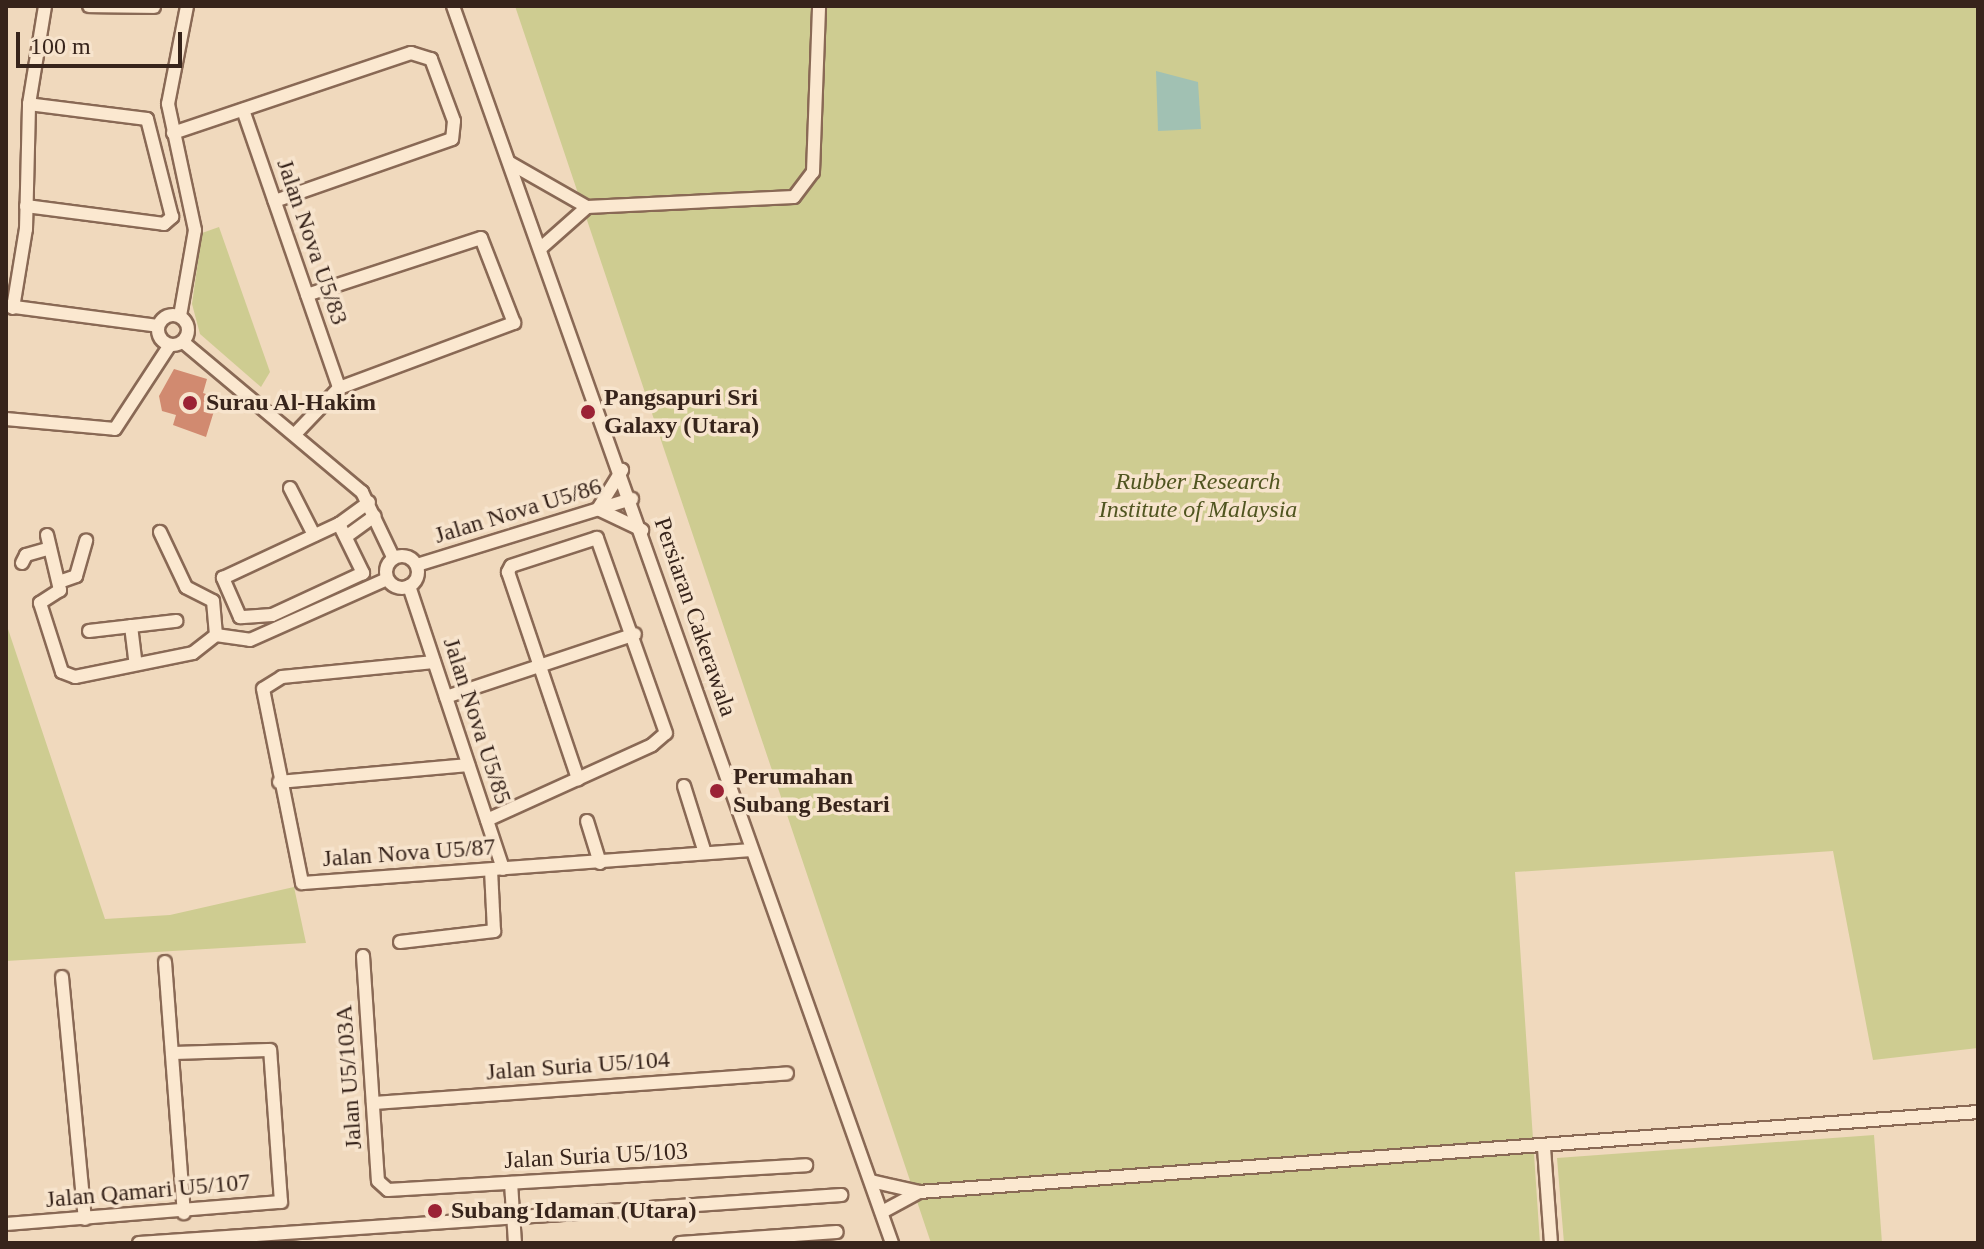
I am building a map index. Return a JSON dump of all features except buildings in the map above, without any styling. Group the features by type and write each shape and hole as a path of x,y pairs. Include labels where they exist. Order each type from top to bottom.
{"street":[{"path":"45,6 29,104 26,206 9,307 158,326 297,432 369,502 393,557 387,579"},
{"path":"89,6 154,7"},
{"path":"6,419 115,429 188,326 180,316 195,230 173,133 168,96 187,6"},
{"name":"Persiaran Cakerawala","path":"453,6 622,470 749,850 892,1243"},
{"path":"510,163 587,207 780,199 804,190 816,150 819,6"},
{"path":"173,133 417,52 431,59 454,121 456,134 447,143 275,201"},
{"path":"26,206 171,220 147,119 29,104"},
{"name":"Jalan Nova U5/83","path":"243,110 339,388"},
{"path":"542,247 587,207"},
{"path":"297,432 339,388 508,330 515,314 481,238 307,295"},
{"path":"158,326 166,316 180,316"},
{"path":"622,470 598,509 642,530"},
{"path":"290,488 314,535"},
{"name":"Jalan Nova U5/86","path":"417,565 632,499"},
{"path":"339,524 363,573 272,615 240,617 223,578 339,524 369,502"},
{"path":"347,536 375,516"},
{"path":"160,532 186,587 213,601 216,635"},
{"path":"47,535 47,549 60,590 40,603 62,672 75,677 135,661 193,653 216,635 250,640 387,579 409,586 417,565 409,557 393,557"},
{"path":"487,820 578,779 666,733 602,540 592,538 509,568 578,779"},
{"path":"59,582 76,576 86,540"},
{"path":"22,563 26,555 47,549"},
{"name":"Jalan Nova U5/85","path":"400,942 494,931 497,870 487,820 409,586"},
{"path":"89,631 176,621"},
{"path":"131,626 135,661"},
{"path":"446,697 635,634"},
{"name":"Jalan Nova U5/87","path":"434,662 269,682 262,698 298,877 305,884 749,850"},
{"path":"279,782 468,765"},
{"path":"684,786 705,853"},
{"path":"587,821 600,863"},
{"name":"Jalan U5/103A","path":"363,956 378,1181 388,1190"},
{"path":"165,962 184,1213"},
{"path":"62,977 85,1219"},
{"name":"Jalan Qamari U5/107","path":"6,1224 184,1213 281,1202 274,1057 263,1047 172,1053"},
{"name":"Jalan Suria U5/104","path":"373,1103 787,1073"},
{"path":"871,1181 919,1192 1544,1148 1978,1112"},
{"path":"1544,1148 1551,1243"},
{"name":"Jalan Suria U5/103","path":"388,1190 806,1165"},
{"path":"511,1183 515,1243"},
{"path":"882,1212 919,1192"},
{"path":"139,1243 513,1214 841,1195"},
{"path":"680,1243 837,1232"}],"green space":[{"name":"Rubber Research Institute of Malaysia","path":"515,6 1978,6 1978,1048 1873,1060 1833,851 1515,872 1540,1243 931,1243"},
{"path":"219,227 270,372 261,387 200,334 192,304 202,233"},
{"path":"6,623 105,919 170,915 294,887 306,943 6,961"},
{"path":"1874,1135 1882,1243 1564,1243 1557,1158"}],"shaded area":[{"path":"1156,71 1198,82 1201,129 1158,131"}],"place":[{"name":"Surau Al-Hakim","path":"190,403"},
{"name":"Pangsapuri Sri Galaxy (Utara)","path":"588,412"},
{"name":"Perumahan Subang Bestari","path":"717,791"},
{"name":"Subang Idaman (Utara)","path":"435,1211"}]}
